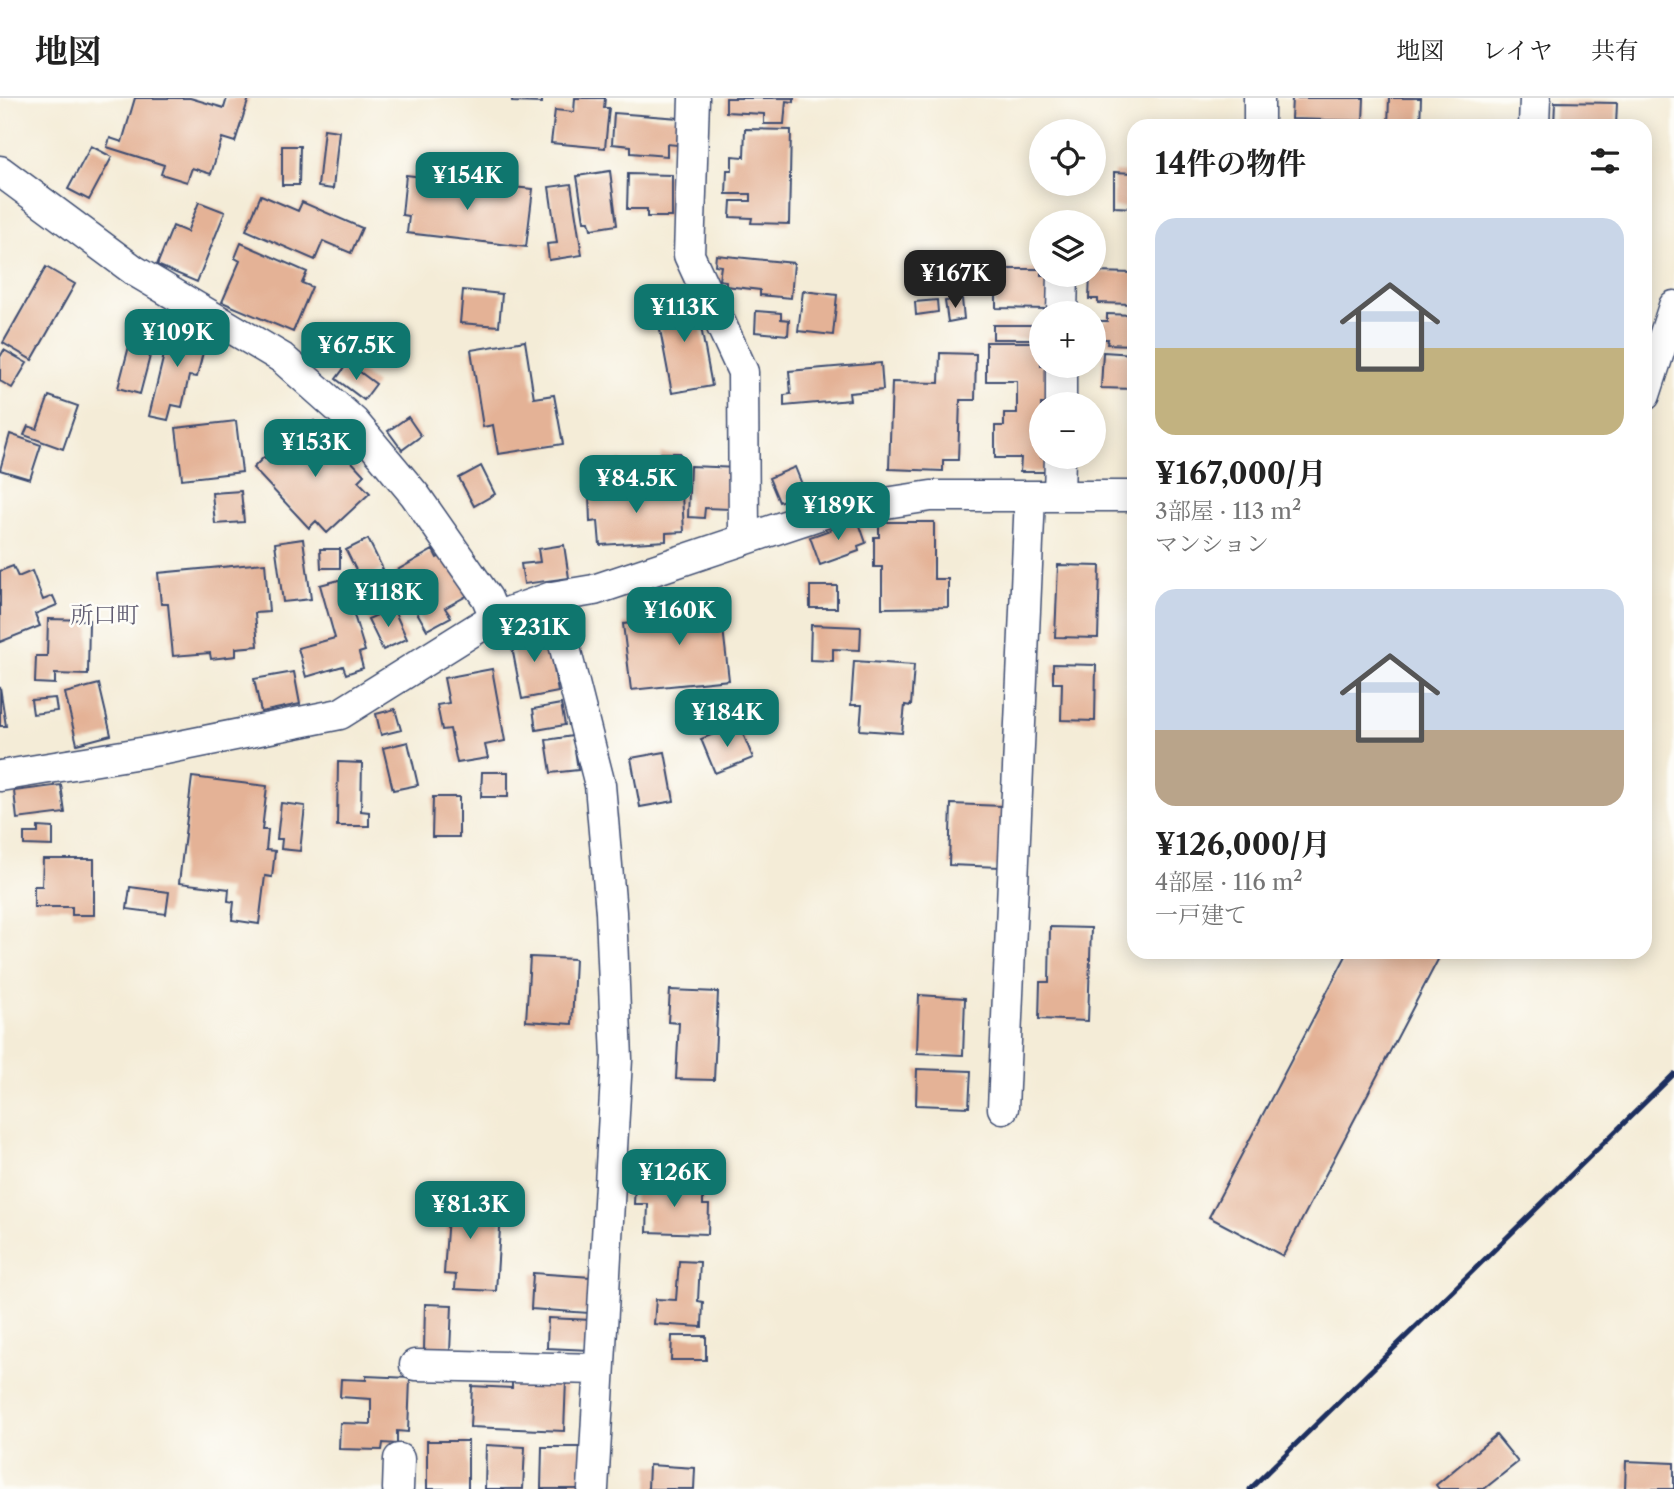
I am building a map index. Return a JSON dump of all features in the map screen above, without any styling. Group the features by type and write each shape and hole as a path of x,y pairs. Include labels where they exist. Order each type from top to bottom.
{"street":[{"path":"694,98 689,255 743,372 744,538"},
{"path":"1259,98 1259,119"},
{"path":"1534,119 1535,98"},
{"path":"0,171 135,271 282,358 354,422 415,495 487,598 495,617"},
{"path":"1652,374 1674,306"},
{"path":"1059,495 1060,469"},
{"path":"0,776 165,749 340,714 495,617 552,597 594,590 827,512 931,496 1127,496"},
{"path":"1003,1108 1030,497"},
{"path":"552,597 600,785 611,912 617,1059 593,1489"},
{"path":"415,1365 599,1370"},
{"path":"398,1489 399,1459"}],"building":[{"path":"135,98 190,98 224,108 227,98 249,98 235,142 222,138 211,174 192,168 187,182 161,174 164,165 107,147 110,138 122,142"},
{"path":"512,98 542,98 542,103 512,102"},
{"path":"575,98 605,98 604,108 609,108 605,148 551,143 555,110 574,112"},
{"path":"726,98 794,98 794,102 786,101 784,124 764,124 764,114 726,112"},
{"path":"1292,98 1364,98 1363,119 1291,119"},
{"path":"1389,98 1421,98 1420,119 1388,119"},
{"path":"1555,102 1617,103 1616,119 1554,119"},
{"path":"614,113 679,118 677,145 667,144 667,156 631,153 631,146 612,144"},
{"path":"324,129 339,131 333,189 318,187"},
{"path":"745,129 791,130 789,224 751,223 752,218 730,217 731,201 751,201 751,194 726,194 727,170 732,170 732,156 744,157"},
{"path":"91,146 112,157 89,200 68,189"},
{"path":"282,146 300,146 299,185 282,185"},
{"path":"610,171 617,225 591,229 589,221 584,221 577,176"},
{"path":"1114,172 1127,173 1127,208 1114,207"},
{"path":"628,174 672,175 672,217 647,217 647,209 627,209"},
{"path":"406,175 440,179 439,185 501,192 501,186 533,189 526,247 407,233 409,216 402,215"},
{"path":"571,184 582,255 549,260 547,244 557,243 549,187"},
{"path":"261,195 298,211 302,202 362,228 351,253 323,241 315,260 246,230"},
{"path":"199,202 225,212 197,282 157,265 173,226 187,232"},
{"path":"241,243 307,272 302,283 312,287 293,332 222,302 240,261 235,258"},
{"path":"716,255 794,263 791,298 760,295 760,290 726,286 726,281 719,280 721,266 715,265"},
{"path":"46,267 75,284 32,360 3,343"},
{"path":"996,269 1029,269 1029,287 1049,287 1048,301 1029,301 1029,309 996,308"},
{"path":"1106,272 1127,273 1127,304 1089,299 1090,287 1106,287"},
{"path":"463,290 502,294 499,326 460,323"},
{"path":"803,291 837,295 833,335 798,331"},
{"path":"695,295 712,386 672,393 655,303"},
{"path":"962,299 964,319 948,322 945,301"},
{"path":"937,300 938,312 916,315 915,302"},
{"path":"756,311 781,313 781,319 789,320 788,335 755,332"},
{"path":"1107,314 1127,315 1127,345 1107,344"},
{"path":"137,316 159,322 140,394 118,388"},
{"path":"172,322 198,329 196,338 206,340 197,377 189,376 182,407 172,405 168,420 149,416"},
{"path":"993,325 1029,325 1029,339 993,339"},
{"path":"525,341 534,398 554,395 563,444 498,454 493,425 483,427 471,350"},
{"path":"986,342 1029,342 1029,378 1046,378 1046,392 1029,392 1029,469 1046,469 1046,472 1020,472 1021,458 995,458 995,426 1004,426 1004,413 1017,413 1017,381 986,381"},
{"path":"4,350 27,363 12,388 0,381 0,357"},
{"path":"1106,352 1127,354 1127,389 1101,388 1102,378 1106,378"},
{"path":"940,353 976,354 975,400 960,400 958,460 943,460 943,471 889,469 892,382 939,383"},
{"path":"348,363 376,384 364,400 336,379"},
{"path":"881,363 883,390 849,393 850,400 784,406 784,395 791,394 789,371"},
{"path":"49,396 78,406 63,449 24,435 28,426 37,429"},
{"path":"408,417 421,436 402,450 388,431"},
{"path":"236,421 242,472 182,479 176,428"},
{"path":"314,421 364,475 358,481 370,493 327,533 316,521 309,528 253,468 264,457 270,463"},
{"path":"10,434 41,445 30,479 0,470"},
{"path":"661,453 680,453 679,477 660,476"},
{"path":"621,460 626,475 595,484 591,469"},
{"path":"481,466 495,494 474,506 459,478"},
{"path":"690,466 738,468 731,509 705,508 704,518 688,517"},
{"path":"795,467 805,492 779,502 769,478"},
{"path":"661,487 661,496 682,494 684,532 666,533 666,541 600,545 598,521 590,522 589,492"},
{"path":"241,491 244,522 215,524 212,493"},
{"path":"858,520 866,543 858,546 859,551 820,565 810,537"},
{"path":"879,522 934,522 934,579 948,579 948,607 882,608 882,567 874,567 874,537 879,537"},
{"path":"303,539 311,599 283,602 275,543"},
{"path":"368,539 383,569 361,580 346,550"},
{"path":"564,545 569,578 524,584 521,564 540,562 538,549"},
{"path":"320,549 340,549 340,568 321,568"},
{"path":"433,550 437,558 445,554 468,595 445,608 451,617 427,630 394,572"},
{"path":"265,563 269,612 255,613 258,646 236,648 236,656 211,659 210,653 173,656 168,604 161,604 158,573"},
{"path":"1058,565 1100,566 1098,638 1055,637"},
{"path":"13,566 18,577 32,571 43,600 53,596 57,605 35,614 40,626 0,642 0,571"},
{"path":"343,579 365,651 359,653 363,668 346,674 343,666 306,677 298,648 335,638 320,585"},
{"path":"810,586 837,586 837,608 810,608"},
{"path":"719,594 729,680 631,690 623,624 678,618 676,599"},
{"path":"393,608 407,639 383,650 368,619"},
{"path":"48,619 89,620 88,675 55,674 55,684 35,683 36,656 47,656"},
{"path":"811,625 861,627 860,650 833,649 833,661 810,660"},
{"path":"547,630 558,692 522,699 510,637"},
{"path":"854,661 914,665 911,706 905,705 902,733 860,730 862,705 851,705"},
{"path":"1053,664 1096,665 1095,721 1061,720 1062,683 1053,683"},
{"path":"492,669 505,741 485,745 488,758 457,763 450,729 442,730 437,705 449,703 444,678"},
{"path":"294,672 300,704 261,712 254,679"},
{"path":"99,684 111,735 77,744 65,693"},
{"path":"0,687 6,726 0,726"},
{"path":"55,698 57,711 33,714 31,700"},
{"path":"561,704 565,725 536,730 533,709"},
{"path":"395,709 401,730 381,735 376,714"},
{"path":"739,724 753,758 715,773 701,739"},
{"path":"573,736 578,770 551,773 546,740"},
{"path":"408,742 418,785 393,790 383,748"},
{"path":"665,752 674,801 640,807 631,758"},
{"path":"338,762 362,763 361,811 369,812 369,826 337,826"},
{"path":"482,772 508,772 508,797 481,797"},
{"path":"192,777 267,786 262,830 268,830 266,850 275,851 272,877 265,876 259,924 232,920 234,902 228,901 229,889 179,883"},
{"path":"61,785 65,813 17,819 14,791"},
{"path":"433,797 459,797 459,837 432,837"},
{"path":"281,803 305,806 300,851 281,849 282,839 277,839"},
{"path":"951,804 1003,806 1001,867 949,865"},
{"path":"38,827 53,828 53,846 24,845 24,833 38,833"},
{"path":"43,859 94,859 94,915 72,915 72,907 34,907 34,886 42,886"},
{"path":"130,887 169,892 166,914 127,909"},
{"path":"1050,927 1091,928 1088,1021 1039,1019 1040,982 1049,982"},
{"path":"530,957 575,959 572,1024 526,1021"},
{"path":"1344,959 1438,959 1283,1256 1209,1217"},
{"path":"670,990 718,992 714,1080 676,1079 679,1023 668,1022"},
{"path":"919,995 965,998 963,1055 917,1053"},
{"path":"917,1069 971,1071 969,1107 916,1105"},
{"path":"635,1185 703,1187 703,1205 709,1205 708,1234 647,1232 648,1204 634,1204"},
{"path":"432,1192 478,1196 477,1212 501,1213 496,1291 455,1289 456,1275 444,1274 448,1215 431,1213"},
{"path":"679,1261 700,1262 698,1301 703,1302 702,1327 654,1324 656,1299 676,1300"},
{"path":"533,1273 591,1277 589,1313 531,1309"},
{"path":"425,1304 452,1305 450,1352 424,1351"},
{"path":"548,1318 592,1320 590,1350 547,1348"},
{"path":"672,1336 706,1336 706,1360 671,1360"},
{"path":"366,1376 410,1378 408,1432 397,1431 397,1444 383,1443 382,1450 339,1449 340,1423 371,1424 371,1399 340,1397 341,1379 366,1380"},
{"path":"512,1378 566,1380 564,1431 470,1427 472,1386 512,1388"},
{"path":"1496,1435 1518,1462 1484,1489 1439,1489 1436,1485"},
{"path":"427,1441 468,1441 468,1489 427,1489"},
{"path":"486,1445 525,1447 523,1489 485,1489"},
{"path":"542,1447 582,1447 581,1489 541,1489"},
{"path":"1626,1461 1674,1463 1674,1489 1625,1489"},
{"path":"649,1465 695,1468 694,1489 648,1489"}],"railway":[{"path":"1250,1489 1674,1074"}],"district":[{"name":"所口町","path":"105,615"}]}
